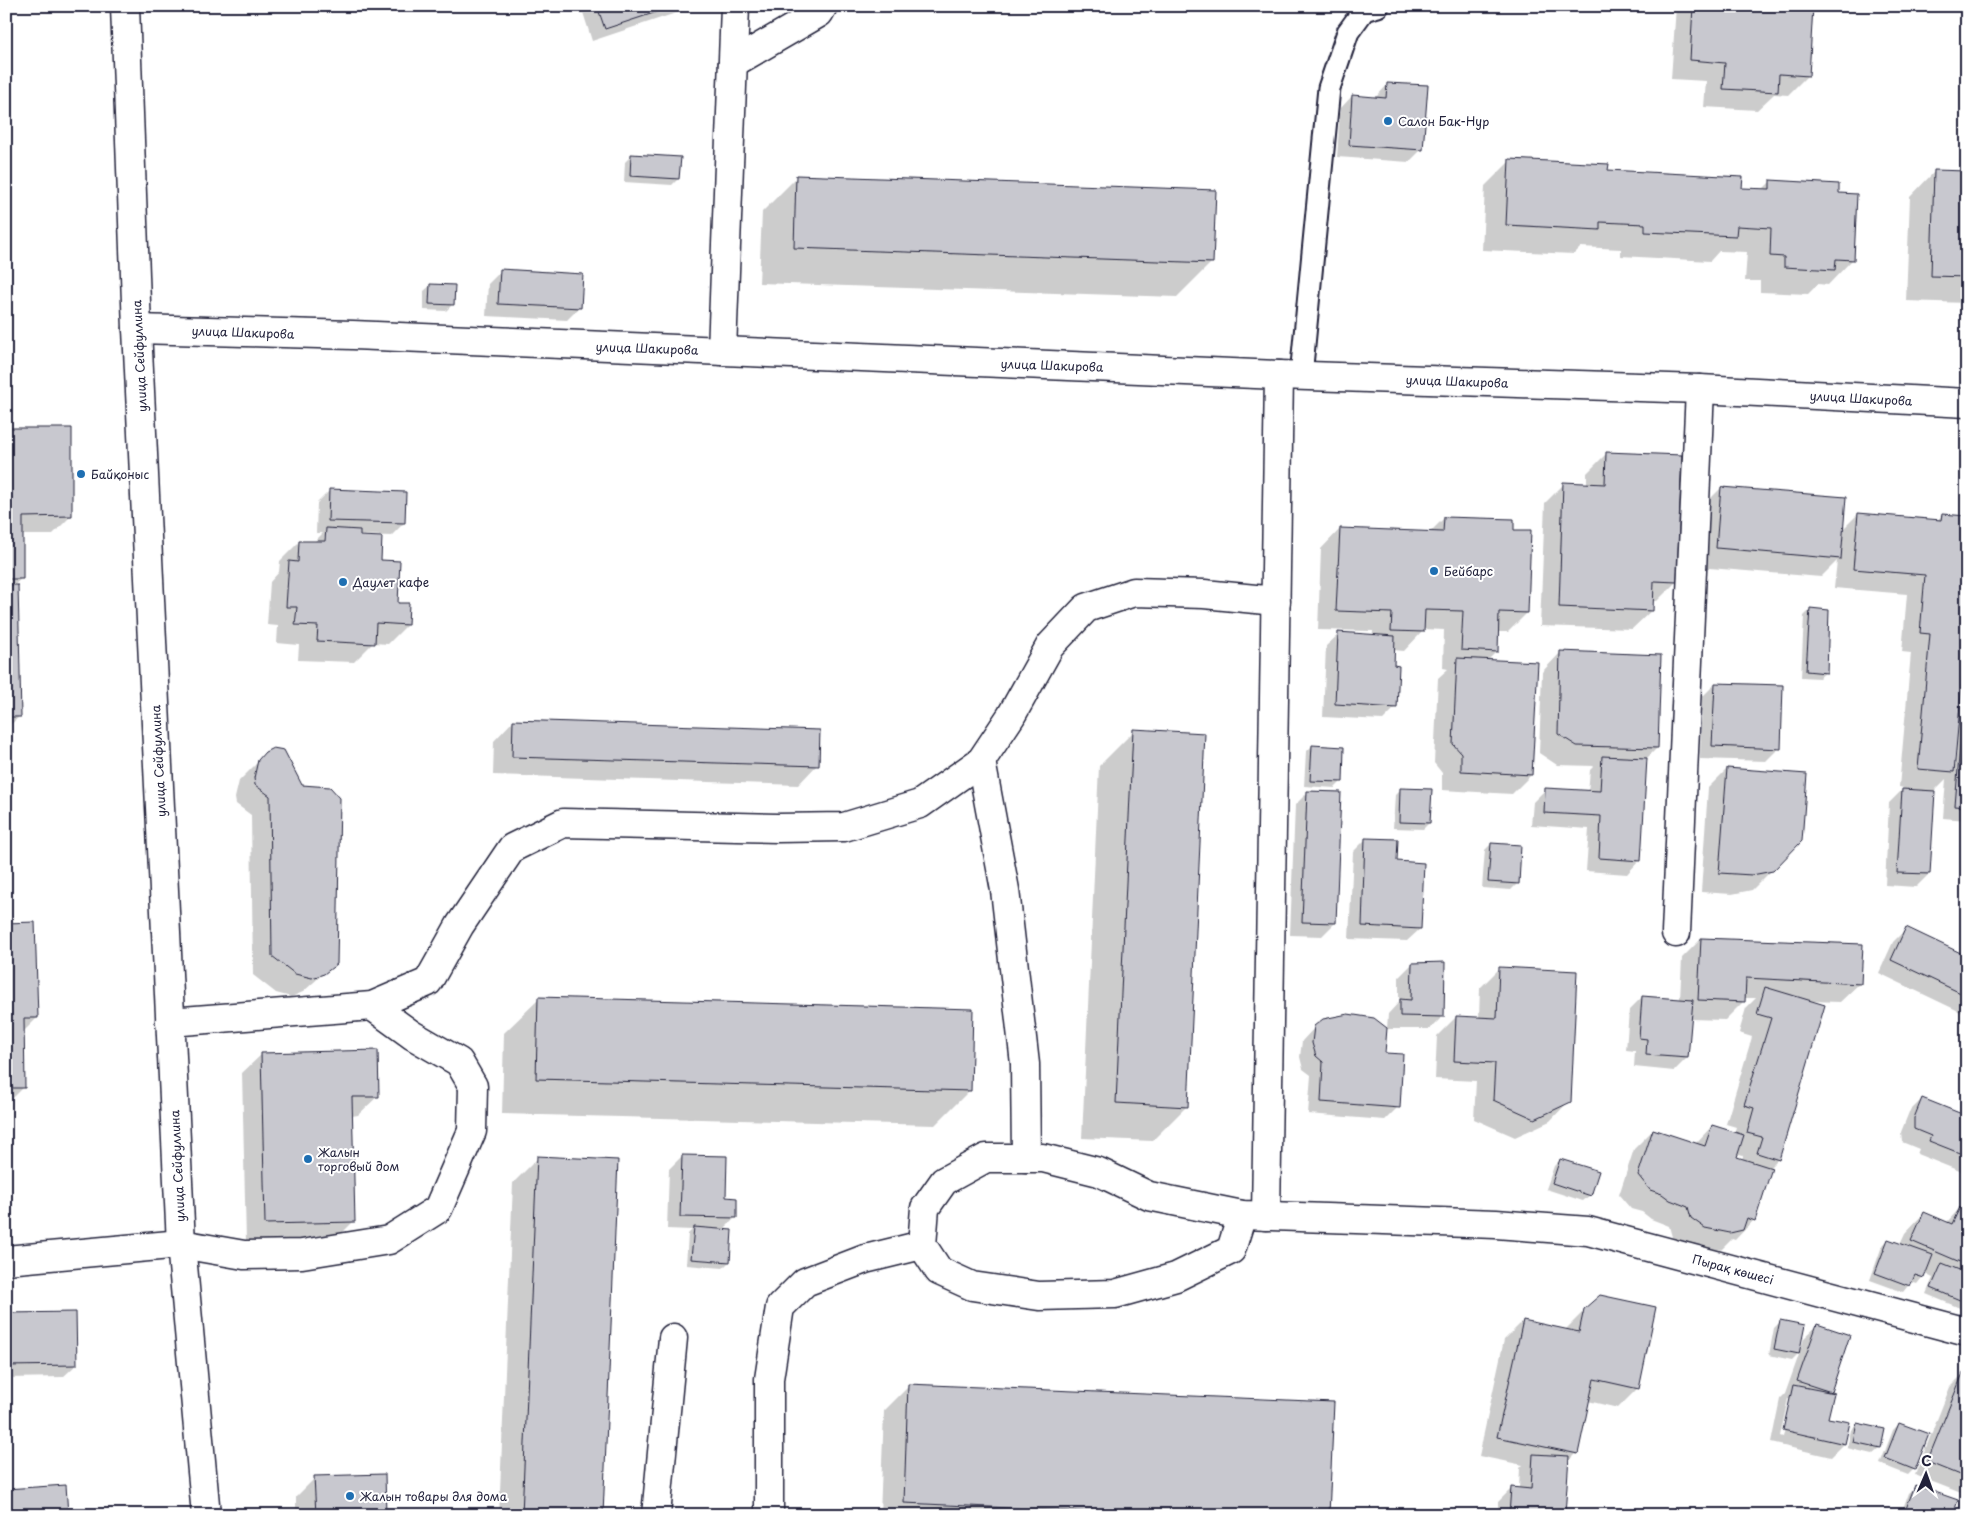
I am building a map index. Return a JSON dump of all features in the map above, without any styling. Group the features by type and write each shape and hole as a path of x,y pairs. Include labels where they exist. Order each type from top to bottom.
{"street":[{"name":"улица Сейфуллина","path":"125,6 137,329 180,1244 206,1515"},
{"path":"722,351 735,6"},
{"path":"733,63 819,13 823,6"},
{"name":"улица Шакирова","path":"137,329 353,335 1290,375 1700,390 1967,403"},
{"path":"769,1515 769,1379 780,1308 805,1282 865,1259 922,1245 939,1271 972,1286 1039,1296 1115,1294 1176,1277 1231,1250 1254,1215 1276,601 1290,375"},
{"path":"1676,933 1700,390"},
{"path":"170,1022 372,1006 428,982 460,926 512,848 563,824 777,828 844,827 920,804 981,760 1011,716 1050,646 1086,608 1134,592 1204,594 1276,601"},
{"path":"981,760 1005,890 1022,1036 1025,1064 1026,1158"},
{"path":"6,1260 180,1244 244,1255 302,1254 389,1240 438,1209 472,1131 474,1086 459,1062 412,1035 372,1006"},
{"name":"Пырақ көшесі","path":"922,1245 925,1208 944,1181 986,1158 1043,1158 1099,1172 1149,1196 1254,1215 1496,1224 1588,1231 1967,1332"},
{"path":"656,1515 673,1338"}],"lane":[{"path":"1290,375 1329,88 1348,32 1364,10 1378,6"}],"building":[{"path":"597,6 675,6 605,29"},
{"path":"1693,6 1813,6 1809,76 1779,74 1778,92 1723,89 1725,63 1690,60"},
{"name":"Салон Бак-Нур","path":"1387,83 1428,85 1423,150 1349,145 1352,95 1386,98"},
{"path":"631,154 681,157 679,179 630,176"},
{"path":"1509,159 1609,164 1608,170 1743,177 1742,188 1770,189 1770,180 1839,184 1839,193 1857,194 1854,260 1836,259 1835,270 1784,267 1784,257 1770,256 1771,228 1737,226 1736,236 1645,232 1645,224 1600,222 1600,230 1506,225"},
{"path":"1934,170 1967,171 1967,277 1931,276"},
{"path":"796,175 1216,190 1213,263 794,248"},
{"path":"500,269 583,274 581,308 498,304"},
{"path":"430,284 455,285 454,305 429,304"},
{"path":"6,428 72,428 72,516 23,517 23,579 6,579"},
{"path":"1606,452 1682,455 1677,582 1654,581 1653,611 1559,607 1563,482 1605,484"},
{"path":"1721,487 1846,497 1841,559 1716,548"},
{"path":"329,489 406,492 405,523 328,521"},
{"path":"1858,513 1941,520 1942,514 1967,516 1967,627 1954,772 1918,769 1930,634 1920,633 1925,575 1853,569"},
{"name":"Бейбарс","path":"1444,517 1514,519 1514,530 1531,530 1528,613 1499,612 1498,652 1461,650 1463,611 1425,610 1424,632 1391,631 1392,613 1336,611 1340,528 1443,532"},
{"name":"Даулет кафе","path":"326,528 360,530 360,536 382,537 381,560 400,561 398,603 409,603 408,625 376,623 375,644 317,641 318,626 295,625 297,607 286,607 289,561 298,562 299,541 325,541"},
{"path":"6,585 18,585 21,717 6,717"},
{"path":"1810,608 1829,610 1827,673 1806,671"},
{"path":"1338,632 1395,636 1394,665 1399,666 1397,708 1335,704"},
{"path":"1560,651 1661,655 1658,748 1577,746 1558,734"},
{"path":"1457,658 1538,662 1532,775 1461,771 1461,753 1453,744"},
{"path":"1715,683 1783,685 1781,749 1712,746"},
{"path":"1962,719 1967,719 1967,807 1955,806"},
{"path":"513,720 820,730 819,766 512,757"},
{"path":"1133,729 1205,733 1188,1107 1116,1103"},
{"path":"1312,745 1344,747 1343,782 1310,781"},
{"path":"273,748 284,750 302,785 330,787 340,798 337,964 324,974 312,978 295,974 272,956 270,796 255,785 254,778 258,760 265,752"},
{"path":"1602,756 1647,758 1641,861 1599,858 1601,816 1544,813 1545,788 1600,791"},
{"path":"1727,768 1807,774 1802,841 1773,871 1752,875 1719,873"},
{"path":"1400,788 1432,789 1430,823 1399,822"},
{"path":"1902,789 1935,791 1930,874 1897,873"},
{"path":"1307,791 1341,792 1336,923 1302,922"},
{"path":"1365,838 1398,839 1397,861 1424,863 1421,929 1362,926"},
{"path":"1491,843 1521,845 1519,884 1488,882"},
{"path":"35,922 38,1018 24,1018 25,1088 6,1088 6,923"},
{"path":"1906,927 1967,956 1967,996 1891,960"},
{"path":"1701,938 1863,944 1861,984 1746,978 1745,1002 1698,1000"},
{"path":"1445,962 1444,1017 1400,1016 1400,999 1411,1000 1412,963"},
{"path":"1499,967 1577,971 1571,1102 1535,1119 1493,1100 1495,1063 1454,1061 1456,1016 1497,1018"},
{"path":"1765,987 1825,1005 1779,1160 1757,1153 1762,1137 1747,1133 1754,1108 1744,1105 1771,1018 1757,1014"},
{"path":"1642,996 1693,1000 1688,1058 1646,1055 1647,1039 1639,1038"},
{"path":"538,997 973,1009 971,1091 536,1079"},
{"path":"1348,1014 1374,1018 1387,1028 1385,1053 1403,1054 1400,1108 1321,1102 1323,1062 1316,1056 1312,1043 1314,1026 1323,1019"},
{"name":"Жалын торговый дом","path":"378,1050 379,1097 352,1097 355,1222 265,1224 261,1053"},
{"path":"1922,1098 1967,1116 1967,1156 1929,1141 1931,1136 1914,1129 1914,1118"},
{"path":"1712,1125 1744,1135 1737,1157 1772,1168 1755,1221 1747,1218 1743,1230 1730,1233 1705,1228 1691,1218 1688,1207 1650,1190 1638,1175 1653,1129 1705,1146"},
{"path":"682,1155 727,1156 726,1197 737,1198 737,1218 680,1217"},
{"path":"537,1156 618,1160 603,1515 522,1515"},
{"path":"1560,1159 1599,1171 1591,1196 1552,1183"},
{"path":"1960,1207 1967,1210 1967,1265 1911,1241 1924,1212 1952,1224"},
{"path":"694,1227 732,1230 730,1262 691,1259"},
{"path":"1888,1239 1933,1255 1924,1278 1915,1275 1910,1286 1875,1273"},
{"path":"1942,1263 1967,1273 1967,1303 1931,1288"},
{"path":"1600,1295 1656,1307 1639,1389 1594,1379 1578,1454 1497,1437 1523,1320 1579,1332 1584,1309"},
{"path":"76,1312 77,1365 6,1366 6,1313"},
{"path":"1780,1320 1805,1325 1799,1354 1774,1349"},
{"path":"1817,1324 1850,1335 1831,1392 1797,1381"},
{"path":"1963,1373 1967,1374 1967,1478 1927,1462"},
{"path":"908,1384 1334,1402 1329,1515 1158,1515 904,1503"},
{"path":"1793,1385 1834,1393 1828,1418 1850,1422 1845,1444 1783,1430"},
{"path":"1857,1423 1885,1429 1881,1448 1853,1442"},
{"path":"1899,1423 1929,1434 1915,1470 1885,1458"},
{"path":"1533,1454 1569,1456 1565,1515 1509,1515 1511,1487 1531,1489"},
{"name":"Жалын товары для дома","path":"385,1474 386,1515 316,1515 314,1476"},
{"path":"66,1485 68,1515 6,1515 6,1489"},
{"path":"1915,1485 1958,1500 1953,1515 1904,1514"}],"place":[{"name":"Салон Бак-Нур","path":"1388,121"},
{"name":"Байқоныс","path":"81,474"},
{"name":"Бейбарс","path":"1434,571"},
{"name":"Даулет кафе","path":"343,582"},
{"name":"Жалын торговый дом","path":"308,1159"},
{"name":"Жалын товары для дома","path":"350,1496"}]}
